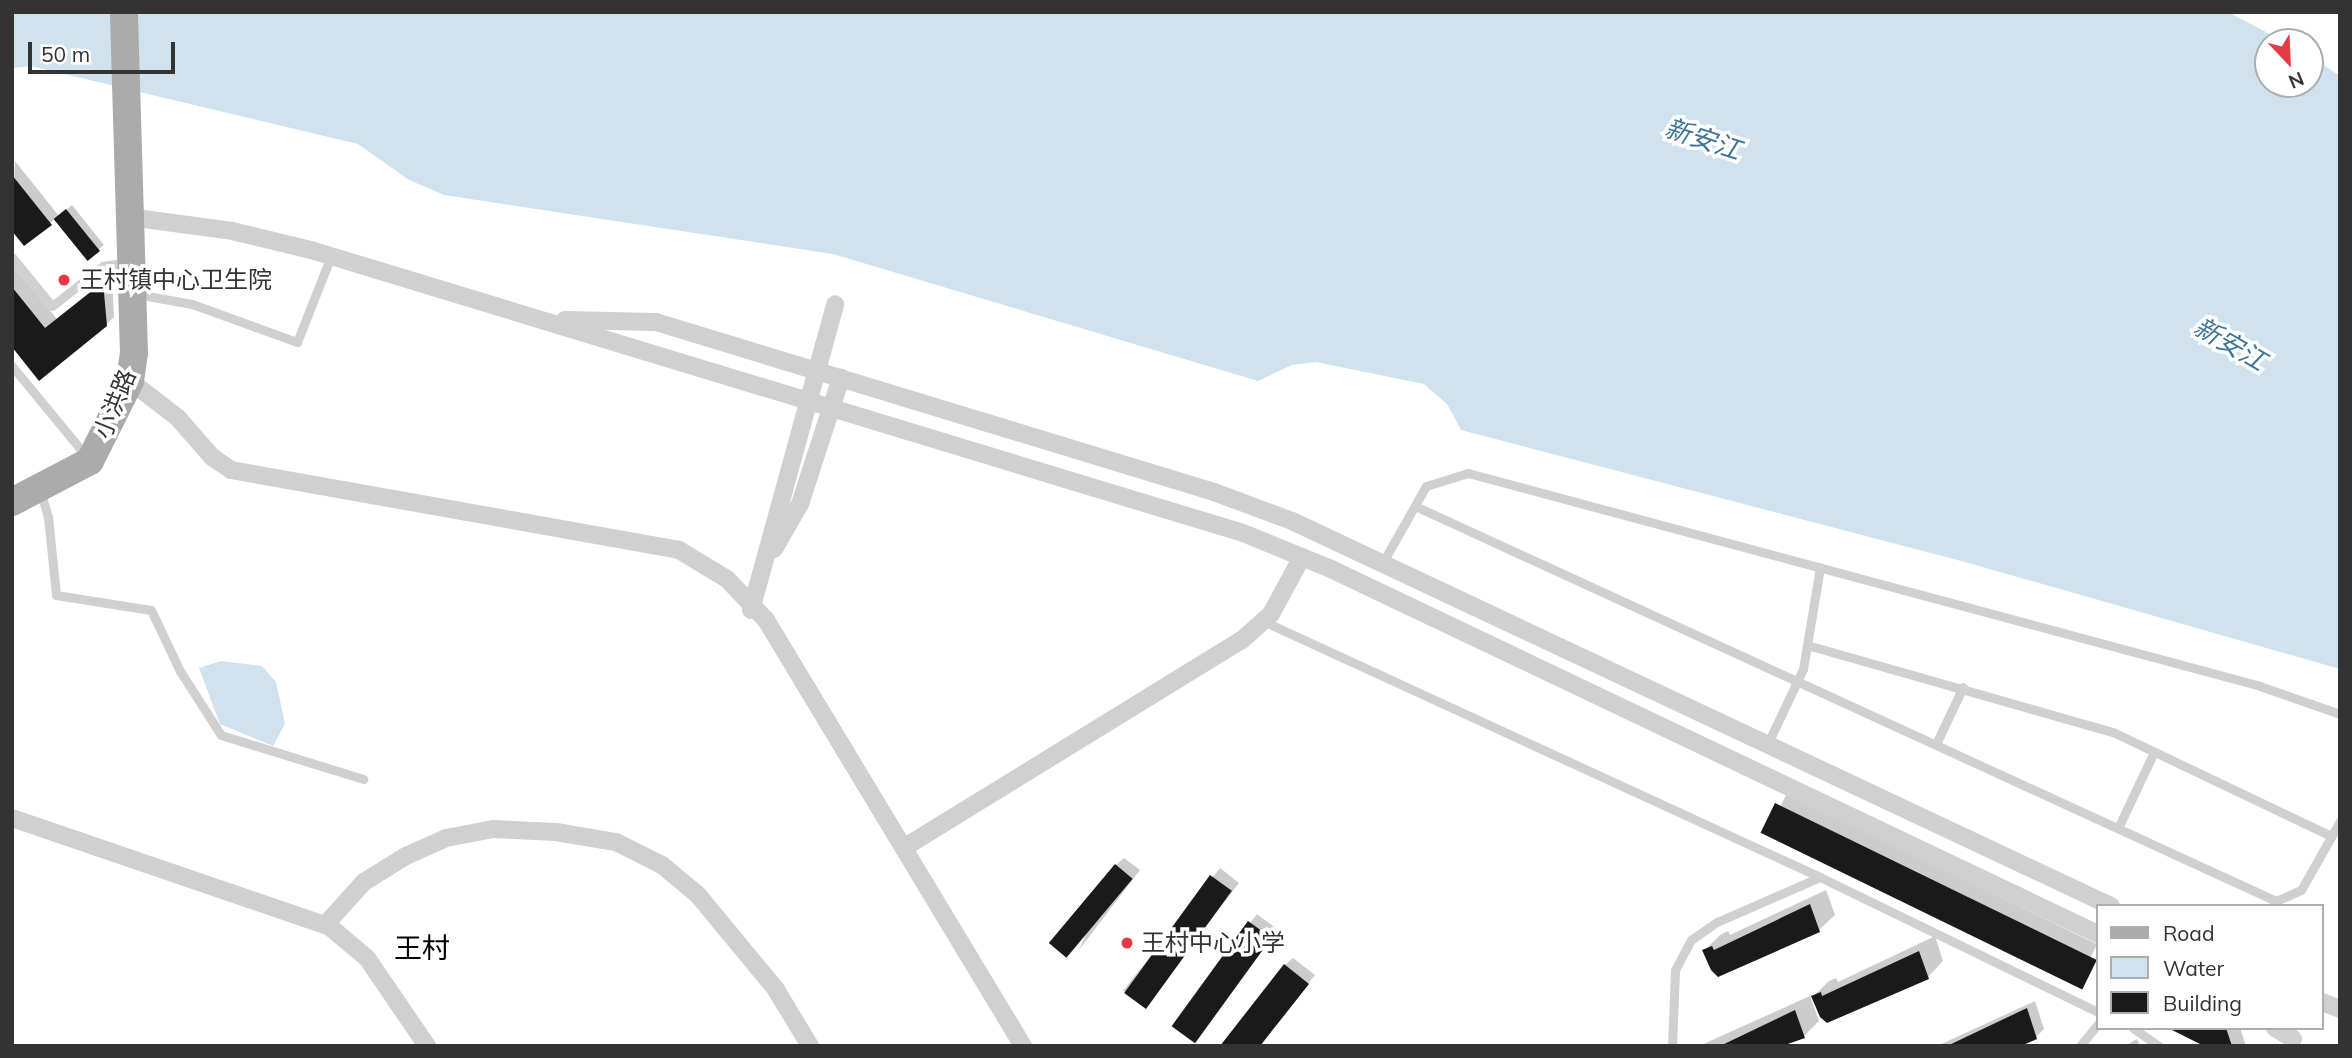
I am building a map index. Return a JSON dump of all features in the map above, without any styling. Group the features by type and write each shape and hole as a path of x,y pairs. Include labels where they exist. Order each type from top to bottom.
{"main road":[{"name":"小洪路","path":"12,502 40,491 90,461 130,381 132,294 124,12"}],"street":[{"path":"129,217 232,231 331,256 1205,520 1302,557 2096,933"},
{"path":"749,604 835,304"},
{"path":"537,320 656,322 1214,492 1292,521 2107,904"},
{"path":"749,604 800,504 841,379"},
{"path":"130,381 178,418 212,457 231,470 679,550 712,568 766,620 1023,1046"},
{"path":"905,847 1242,640 1263,621 1302,557"},
{"path":"12,818 325,925 368,958 427,1046"},
{"path":"325,925 364,882 406,856 446,838 493,829 556,832 616,842 662,865 698,895 775,988 810,1046"}],"lane":[{"path":"132,294 192,304 298,342 331,256"},
{"path":"12,257 52,306 103,266 131,262"},
{"path":"12,366 90,461"},
{"path":"1383,562 1426,486 1468,473 2257,685 2340,714"},
{"path":"40,491 48,517 56,595 151,610 180,671 221,735 363,779"},
{"path":"1415,506 2276,901 2301,890 2340,821"},
{"path":"1768,743 1798,680 1807,645 1820,567"},
{"path":"1263,621 1820,877 2096,1011"},
{"path":"1807,645 1963,687 2112,732 2331,836"},
{"path":"1936,744 1963,687"},
{"path":"2118,828 2154,752"},
{"path":"1672,1046 1675,970 1691,940 1707,927 1820,877"},
{"path":"2080,1046 2096,1026"},
{"path":"2136,1030 2159,1046"}],"water":[{"name":"新安江","path":"12,12 2228,12 2258,28 2254,28 2254,98 2324,98 2324,65 2340,76 2340,669 1965,562 1461,430 1447,404 1424,384 1316,362 1292,365 1258,381 833,254 444,195 409,180 358,144 31,66 12,68"},
{"path":"221,661 262,666 276,682 285,724 273,746 220,724 199,668"}],"building":[{"path":"12,175 52,225 24,246 12,231"},
{"path":"66,209 100,251 88,261 54,219"},
{"path":"103,282 107,326 39,381 12,347 12,287 45,328"},
{"path":"1775,803 2096,960 2082,990 1761,833"},
{"path":"1115,864 1133,879 1066,958 1049,943"},
{"path":"1210,875 1232,891 1146,1009 1124,993"},
{"path":"1810,904 1820,932 1718,977 1711,970 1702,950 1712,946 1714,950"},
{"path":"1248,921 1271,938 1195,1043 1172,1026"},
{"path":"1919,951 1929,979 1827,1023 1820,1017 1811,996 1821,992 1822,996"},
{"path":"1284,964 1309,984 1260,1046 1220,1046"},
{"path":"2027,1008 2037,1039 2021,1046 1947,1046"},
{"path":"1795,1010 1805,1038 1782,1046 1720,1046"},
{"path":"2172,1030 2227,1030 2232,1046 2204,1046"}],"place":[{"name":"王村镇中心卫生院","path":"64,280"},
{"name":"王村中心小学","path":"1127,943"}],"district":[{"name":"王村","path":"422,948"}]}
